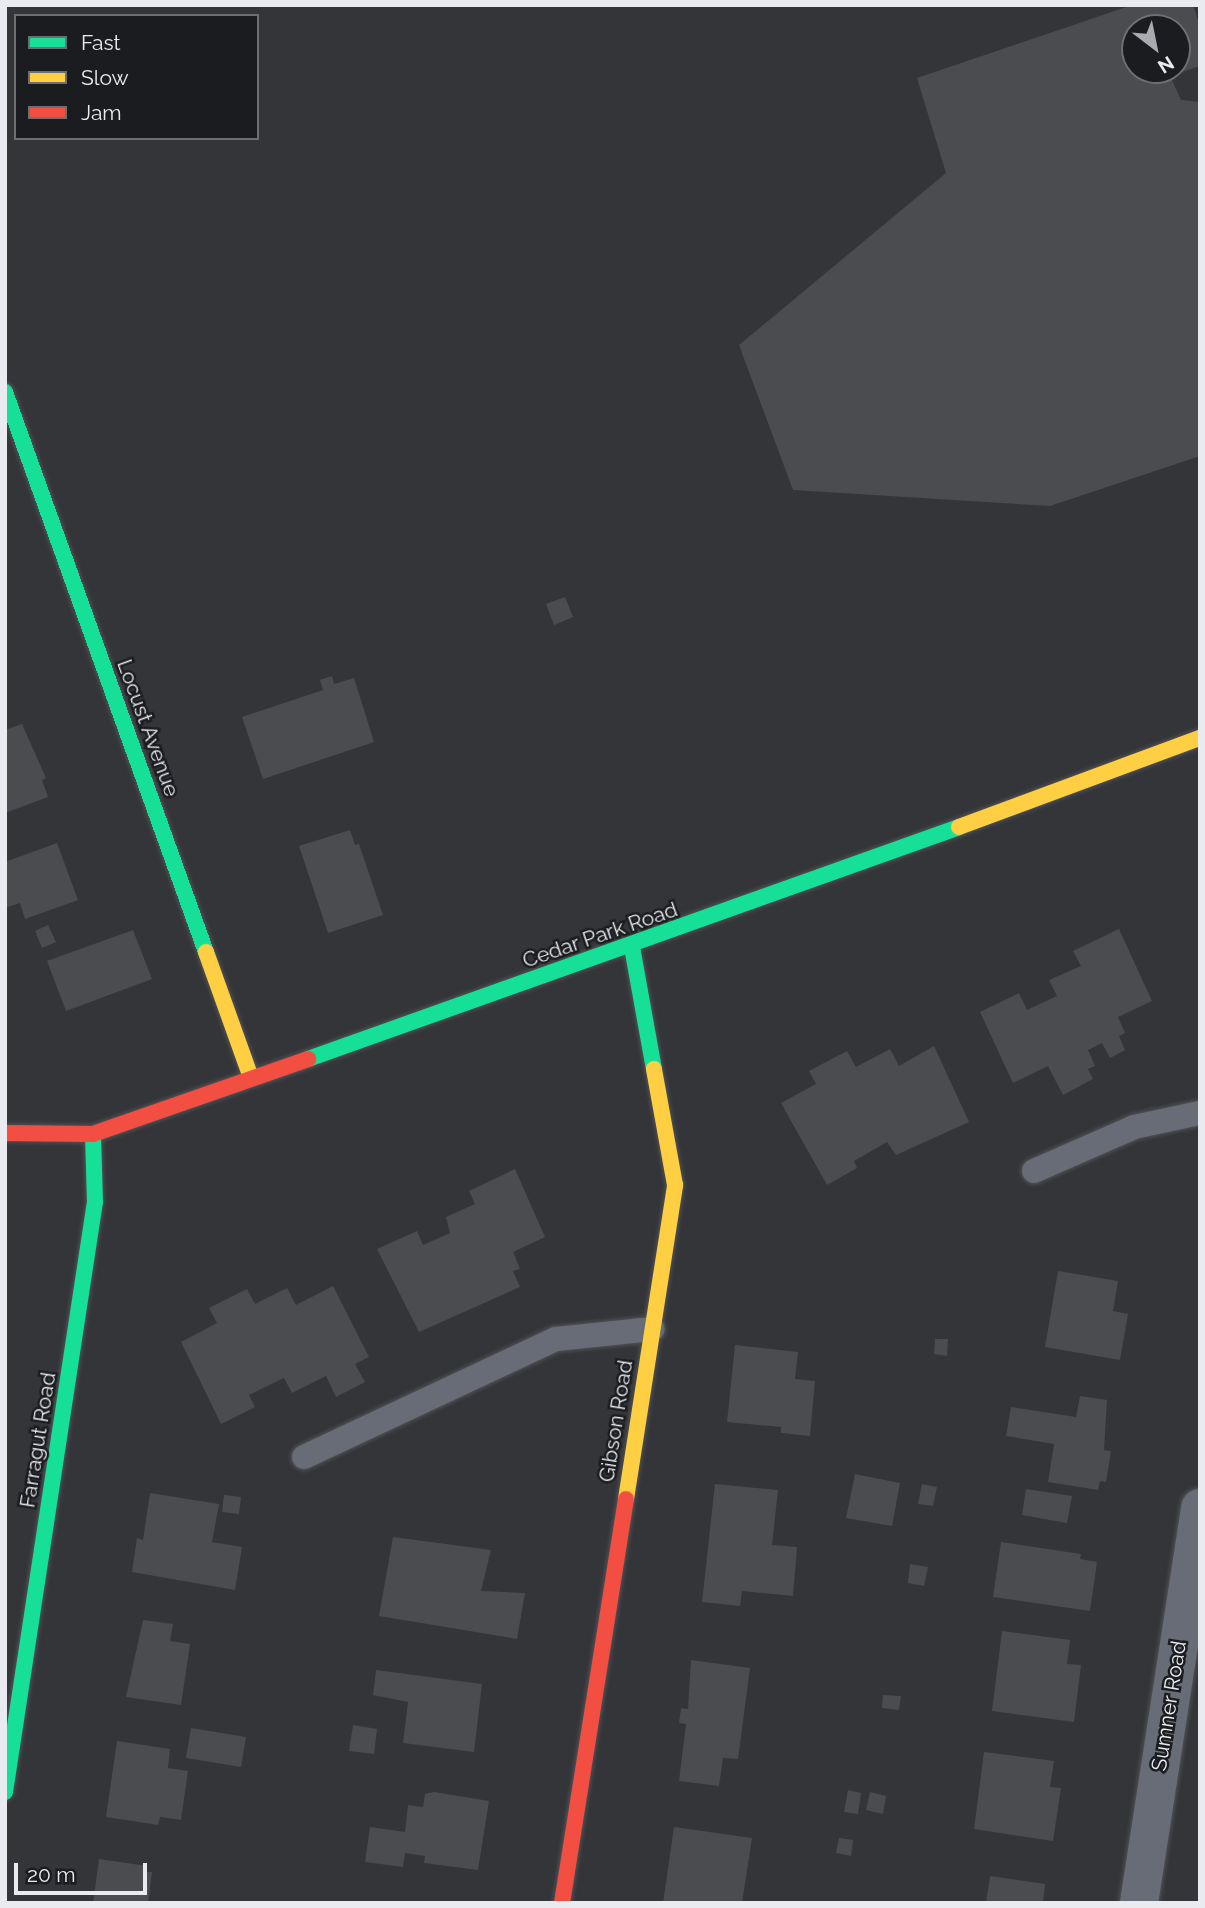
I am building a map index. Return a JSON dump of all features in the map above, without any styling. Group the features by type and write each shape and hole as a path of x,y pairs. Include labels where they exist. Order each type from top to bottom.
{"street":[{"name":"Locust Avenue","path":"5,392 251,1078"},
{"name":"Cedar Park Road","path":"5,1133 93,1134 632,947 1200,738"},
{"name":"Gibson Road","path":"562,1903 675,1185 632,947"},
{"name":"Farragut Road","path":"5,1792 95,1202 93,1134"},
{"name":"Sumner Road","path":"1139,1903 1200,1508"}],"lane":[{"path":"1034,1171 1134,1127 1200,1113"},
{"path":"304,1457 556,1339 652,1329"}],"building":[{"path":"1132,5 1193,5 1200,26 1200,66 1191,69 1191,14 1121,14 1121,84 1174,84 1181,100 1200,102 1200,456 1050,506 793,490 739,345 946,173 917,78"},
{"path":"565,597 573,617 554,625 546,604"},
{"path":"332,676 334,684 354,678 374,742 263,779 242,717 323,690 320,680"},
{"path":"22,724 46,778 42,780 48,797 5,813 5,730"},
{"path":"350,830 355,845 359,844 383,915 328,933 299,846"},
{"path":"57,843 78,900 25,919 20,903 5,908 5,862"},
{"path":"48,925 56,942 42,948 35,931"},
{"path":"1119,929 1152,1001 1118,1017 1125,1033 1119,1036 1125,1050 1110,1058 1102,1043 1088,1050 1095,1066 1088,1069 1093,1079 1063,1095 1048,1066 1013,1083 980,1012 1019,993 1027,1010 1057,996 1049,980 1081,966 1073,951"},
{"path":"133,930 152,979 66,1011 47,961"},
{"path":"934,1046 969,1122 896,1155 887,1142 854,1161 857,1168 827,1185 781,1103 816,1084 809,1071 847,1051 856,1067 890,1049 899,1066"},
{"path":"515,1169 545,1237 513,1252 520,1269 513,1271 520,1287 419,1332 377,1249 417,1231 423,1245 450,1233 446,1217 475,1204 469,1191"},
{"path":"1058,1271 1118,1281 1113,1311 1128,1314 1120,1360 1045,1347"},
{"path":"333,1286 369,1357 355,1364 365,1382 336,1397 326,1376 292,1393 284,1378 249,1395 255,1407 221,1424 181,1342 217,1323 209,1308 247,1289 255,1304 287,1288 296,1305"},
{"path":"935,1339 948,1339 947,1356 934,1354"},
{"path":"735,1345 798,1352 795,1379 815,1381 810,1436 781,1433 781,1427 727,1422"},
{"path":"1080,1396 1107,1400 1104,1450 1111,1451 1106,1482 1100,1481 1098,1490 1048,1482 1054,1444 1006,1436 1011,1407 1076,1417"},
{"path":"855,1474 900,1483 892,1526 846,1518"},
{"path":"715,1484 778,1490 772,1545 797,1547 793,1596 742,1591 740,1606 702,1602"},
{"path":"922,1484 937,1487 933,1506 918,1504"},
{"path":"1026,1489 1072,1496 1067,1523 1022,1515"},
{"path":"150,1493 219,1504 212,1542 242,1547 235,1590 132,1572 137,1538 143,1540"},
{"path":"224,1495 241,1497 239,1514 222,1512"},
{"path":"393,1537 491,1550 481,1591 525,1593 517,1639 379,1616"},
{"path":"1001,1542 1081,1554 1080,1559 1097,1562 1090,1611 993,1597"},
{"path":"910,1564 928,1567 924,1586 908,1583"},
{"path":"143,1620 173,1624 170,1641 190,1644 181,1705 126,1697"},
{"path":"1002,1631 1070,1640 1067,1664 1081,1665 1074,1722 992,1711"},
{"path":"691,1660 750,1668 738,1759 723,1758 719,1786 679,1781 686,1724 679,1723 681,1708 688,1709"},
{"path":"376,1670 482,1684 474,1752 403,1743 408,1702 373,1695"},
{"path":"883,1695 901,1696 899,1710 882,1708"},
{"path":"353,1725 377,1729 374,1754 349,1751"},
{"path":"191,1728 246,1737 241,1767 186,1758"},
{"path":"117,1741 170,1749 168,1768 188,1771 181,1820 160,1817 158,1825 106,1817"},
{"path":"984,1752 1054,1761 1050,1787 1061,1788 1053,1841 974,1829"},
{"path":"848,1790 861,1793 858,1814 844,1812"},
{"path":"434,1792 489,1801 478,1870 424,1863 425,1856 405,1853 403,1867 365,1862 370,1827 405,1832 408,1805 423,1807 425,1794"},
{"path":"870,1792 886,1796 883,1814 866,1810"},
{"path":"674,1827 752,1838 742,1903 663,1903"},
{"path":"839,1838 853,1840 851,1856 836,1853"},
{"path":"99,1859 147,1866 146,1872 152,1872 148,1903 93,1903"},
{"path":"990,1876 1045,1884 1043,1903 986,1903"}],"traffic: fast":[{"path":"5,392 206,952"},
{"path":"308,1059 959,827"},
{"path":"632,947 654,1069"},
{"path":"5,1792 95,1202 93,1134"}],"traffic: slow":[{"path":"959,827 1200,738"},
{"path":"206,952 251,1078"},
{"path":"626,1499 675,1185 654,1069"}],"traffic: jam":[{"path":"5,1133 93,1134 308,1059"},
{"path":"562,1903 626,1499"}]}
